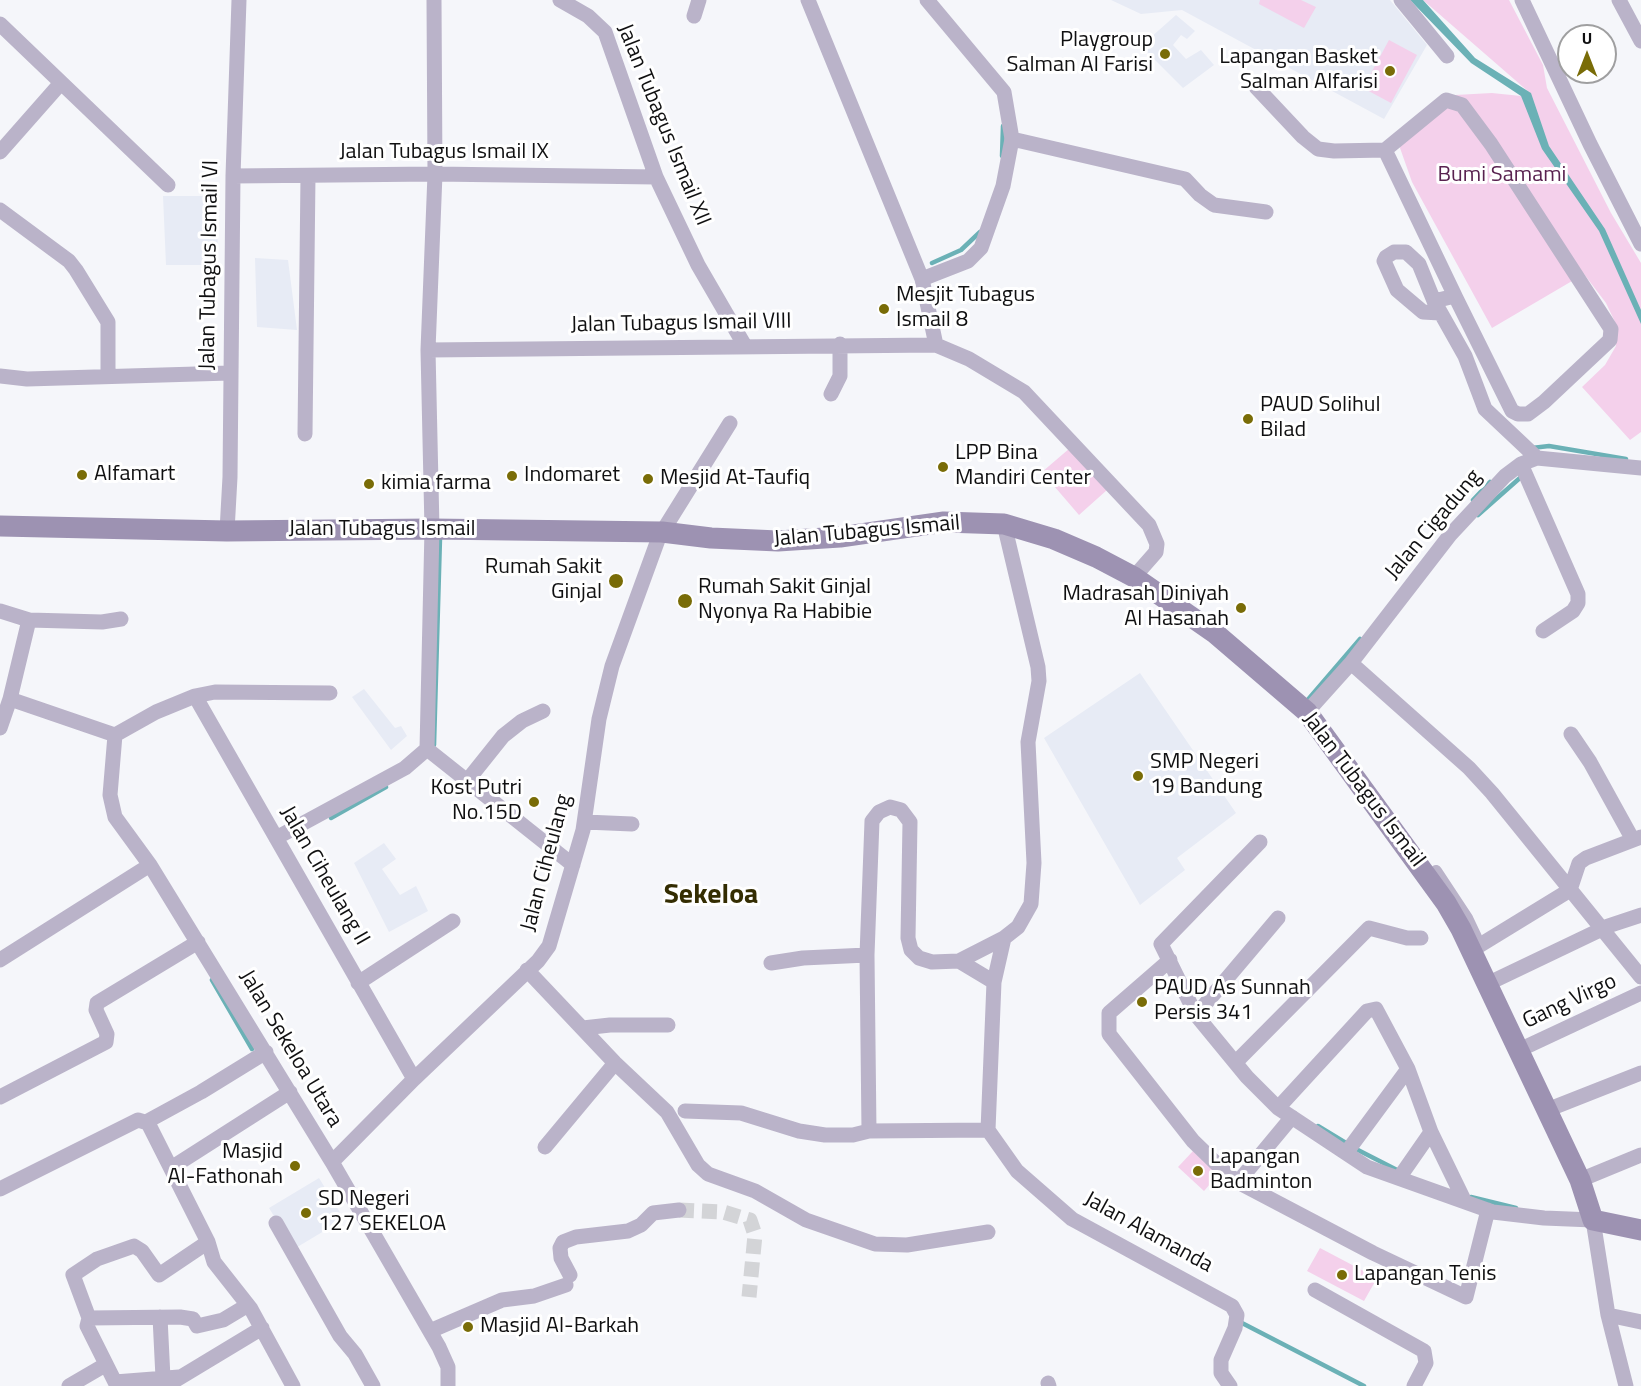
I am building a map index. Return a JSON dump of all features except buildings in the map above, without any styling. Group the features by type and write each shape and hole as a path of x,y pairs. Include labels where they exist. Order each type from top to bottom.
{"main road":[{"name":"Jalan Tubagus Ismail","path":"0,526 227,531 432,529 662,532 778,542 840,537 944,522 1004,524 1054,539 1134,577 1216,634 1307,712 1476,947 1487,984 1580,1180 1593,1220"},
{"path":"1593,1220 1641,1230"}],"street":[{"name":"Jalan Tubagus Ismail VI","path":"227,531 230,477 233,176 239,0"},
{"path":"276,838 405,768 427,749 432,529 428,350 435,174 434,0"},
{"name":"Jalan Tubagus Ismail XII","path":"560,0 588,16 605,32 656,177 698,265 745,346"},
{"path":"694,16 699,0"},
{"path":"808,0 922,279 936,345"},
{"path":"922,279 968,261 981,248 1003,186 1012,139 1004,92 927,0"},
{"path":"1401,0 1447,56"},
{"path":"1522,0 1638,239"},
{"path":"1620,0 1641,41"},
{"path":"0,24 60,84 168,185"},
{"path":"0,152 60,84"},
{"path":"1256,87 1303,137 1318,149 1334,151 1385,150 1446,100 1462,105 1491,144 1611,329 1610,340 1544,402 1528,414 1518,414 1512,411 1385,150"},
{"path":"1012,139 1185,179 1200,195 1214,205 1266,212"},
{"name":"Jalan Tubagus Ismail IX","path":"233,176 435,174 656,177"},
{"path":"305,434 308,176"},
{"path":"0,210 69,261 76,270 108,322 108,375"},
{"path":"1455,297 1437,307 1465,356 1485,409 1537,458"},
{"path":"831,394 840,376 840,344"},
{"name":"Jalan Tubagus Ismail VIII","path":"428,350 840,344 936,345 1005,379 1024,392 1149,525 1157,544 1156,552 1134,577"},
{"path":"0,376 27,379 230,373"},
{"name":"Jalan Ciheulang","path":"332,1162 549,946 585,822 599,719 612,666 662,532 730,423"},
{"name":"Jalan Cigadung","path":"1307,712 1351,663 1450,535 1505,476 1521,464 1537,458 1641,468"},
{"path":"1521,464 1578,594 1578,603 1573,611 1543,631"},
{"path":"869,1131 867,955 872,821 879,812 890,807 901,810 910,822 908,938 911,950 920,957 932,962 959,961 1004,938 1018,927 1031,904 1034,884 1028,742 1039,681 1036,654 1004,524"},
{"path":"0,611 29,620 102,622 121,619"},
{"path":"0,728 10,699 29,620"},
{"path":"1351,663 1469,768 1492,793 1641,977"},
{"path":"10,699 115,735 156,712 195,696 215,692 330,693"},
{"name":"Jalan Ciheulang II","path":"195,696 414,1079"},
{"path":"467,781 503,736 522,721 543,711"},
{"path":"1436,872 1467,918 1476,947 1569,890 1579,863 1586,858 1637,838 1571,734"},
{"name":"Jalan Sekeloa Utara","path":"115,735 110,804 115,817 150,865 332,1162 430,1331 448,1367 448,1386"},
{"path":"427,749 573,865"},
{"path":"585,822 632,824"},
{"path":"1260,842 1161,944 1196,1015 1278,1108 1367,1167 1488,1210 1544,1218 1593,1220 1608,1315 1626,1386"},
{"path":"0,960 150,865"},
{"path":"1487,984 1601,929 1641,915"},
{"path":"1196,1015 1278,918"},
{"path":"358,983 453,921"},
{"path":"1236,1062 1369,928 1407,938 1421,938"},
{"path":"686,1111 741,1113 799,1131 825,1135 853,1135 869,1131 988,1130 994,982 1004,938"},
{"path":"0,1097 106,1042 107,1034 96,1010 97,1003 198,942"},
{"path":"771,963 803,957 867,955"},
{"path":"1170,960 1109,1013 1109,1034 1144,1083 1193,1142 1238,1182 1373,1253 1466,1297 1488,1210"},
{"path":"959,961 994,982"},
{"path":"527,970 615,1063 667,1112 702,1170 755,1191 806,1220 875,1244 907,1245 988,1232"},
{"name":"Gang Virgo","path":"1517,1051 1641,993"},
{"path":"1278,1108 1371,1009 1376,1009 1408,1069 1431,1132 1465,1202"},
{"path":"583,1028 610,1024 668,1025"},
{"path":"2,1188 138,1120 146,1122 266,1052"},
{"path":"545,1147 615,1063"},
{"path":"1346,1153 1408,1069"},
{"path":"1547,1110 1641,1073"},
{"path":"171,1168 291,1092"},
{"path":"1238,1182 1292,1117"},
{"path":"146,1122 208,1242 214,1262 248,1305 293,1386"},
{"name":"Jalan Alamanda","path":"988,1130 1017,1171 1072,1219 1232,1306 1237,1315 1221,1360 1221,1373 1230,1386"},
{"path":"1399,1178 1431,1132"},
{"path":"1580,1180 1641,1155"},
{"path":"430,1331 502,1300 534,1296 568,1280 561,1258 560,1248 563,1242 576,1237 628,1231 641,1225 653,1213 679,1210"},
{"path":"276,1223 340,1336 355,1354 373,1386"},
{"path":"208,1242 159,1275 142,1251 135,1246 80,1268 73,1275 89,1318 87,1326 116,1384 169,1380 262,1329"},
{"path":"1315,1290 1424,1351 1426,1363 1414,1386"},
{"path":"89,1318 194,1319 196,1326 223,1320 248,1305"},
{"path":"1608,1315 1641,1322"},
{"path":"160,1317 169,1380"},
{"path":"69,1386 105,1365"}],"shaded area":[{"path":"1111,0 1390,0 1427,45 1384,119 1182,10 1141,14"},
{"name":"Playgroup Salman Al Farisi","path":"1176,15 1195,31 1187,39 1181,35 1173,45 1186,59 1201,50 1214,65 1183,88 1141,46"},
{"path":"163,196 215,196 219,265 166,265"},
{"path":"255,258 288,260 297,330 257,327"},
{"name":"SMP Negeri 19 Bandung","path":"1140,673 1236,813 1177,858 1185,870 1140,905 1044,738"},
{"path":"364,689 395,728 401,726 407,736 391,750 352,697"},
{"path":"384,843 396,859 382,869 400,895 416,886 428,911 389,932 354,863"},
{"name":"SD Negeri 127 SEKELOA","path":"319,1178 344,1219 294,1249 269,1208"}],"green space":[{"path":"1260,0 1301,0 1316,7 1304,28 1259,4"},
{"name":"Bumi Samami","path":"1423,0 1509,0 1543,65 1547,88 1611,213 1641,263 1641,432 1630,440 1582,387 1605,365 1616,346 1615,322 1606,303 1584,274 1492,328 1412,182 1400,148 1402,132 1419,113 1455,95 1492,93 1521,96 1530,93"},
{"name":"Lapangan Basket Salman Alfarisi","path":"1389,40 1417,55 1391,103 1363,88"},
{"path":"1070,448 1107,490 1079,515 1042,472"},
{"name":"Lapangan Badminton","path":"1193,1151 1218,1175 1204,1191 1178,1167"},
{"name":"Lapangan Tenis","path":"1320,1248 1377,1278 1364,1301 1307,1271"}],"water":[{"path":"1410,0 1423,0 1475,58 1531,93 1549,146 1605,229 1641,310 1641,324 1599,231 1542,149 1521,96 1471,63"}],"waterway":[{"path":"1002,156 1003,126"},
{"path":"932,263 961,250 980,232"},
{"path":"1532,448 1549,446 1626,459"},
{"path":"1478,515 1521,477"},
{"path":"1473,500 1490,482"},
{"path":"434,745 440,538"},
{"path":"1305,703 1360,639"},
{"path":"331,818 386,787"},
{"path":"212,980 252,1049"},
{"path":"1318,1126 1346,1143"},
{"path":"1356,1149 1399,1171"},
{"path":"1471,1197 1516,1208"},
{"path":"1242,1323 1364,1386"}],"tunnel":[{"path":"679,1210 723,1212 750,1220 755,1235 749,1297"}],"place":[{"name":"Playgroup Salman Al Farisi","path":"1165,54"},
{"name":"Lapangan Basket Salman Alfarisi","path":"1390,71"},
{"name":"Mesjit Tubagus Ismail 8","path":"884,309"},
{"name":"PAUD Solihul Bilad","path":"1248,419"},
{"name":"LPP Bina Mandiri Center","path":"943,467"},
{"name":"Alfamart","path":"82,475"},
{"name":"Indomaret","path":"512,476"},
{"name":"Mesjid At-Taufiq","path":"648,479"},
{"name":"kimia farma","path":"369,484"},
{"name":"Rumah Sakit Ginjal","path":"616,581"},
{"name":"Rumah Sakit Ginjal Nyonya Ra Habibie","path":"685,601"},
{"name":"Madrasah Diniyah Al Hasanah","path":"1241,608"},
{"name":"SMP Negeri 19 Bandung","path":"1138,776"},
{"name":"Kost Putri No.15D","path":"534,802"},
{"name":"PAUD As Sunnah Persis 341","path":"1142,1002"},
{"name":"Masjid Al-Fathonah","path":"295,1166"},
{"name":"Lapangan Badminton","path":"1198,1171"},
{"name":"SD Negeri 127 SEKELOA","path":"306,1213"},
{"name":"Lapangan Tenis","path":"1342,1275"},
{"name":"Masjid Al-Barkah","path":"468,1327"}],"district":[{"name":"Sekeloa","path":"711,896"}]}
